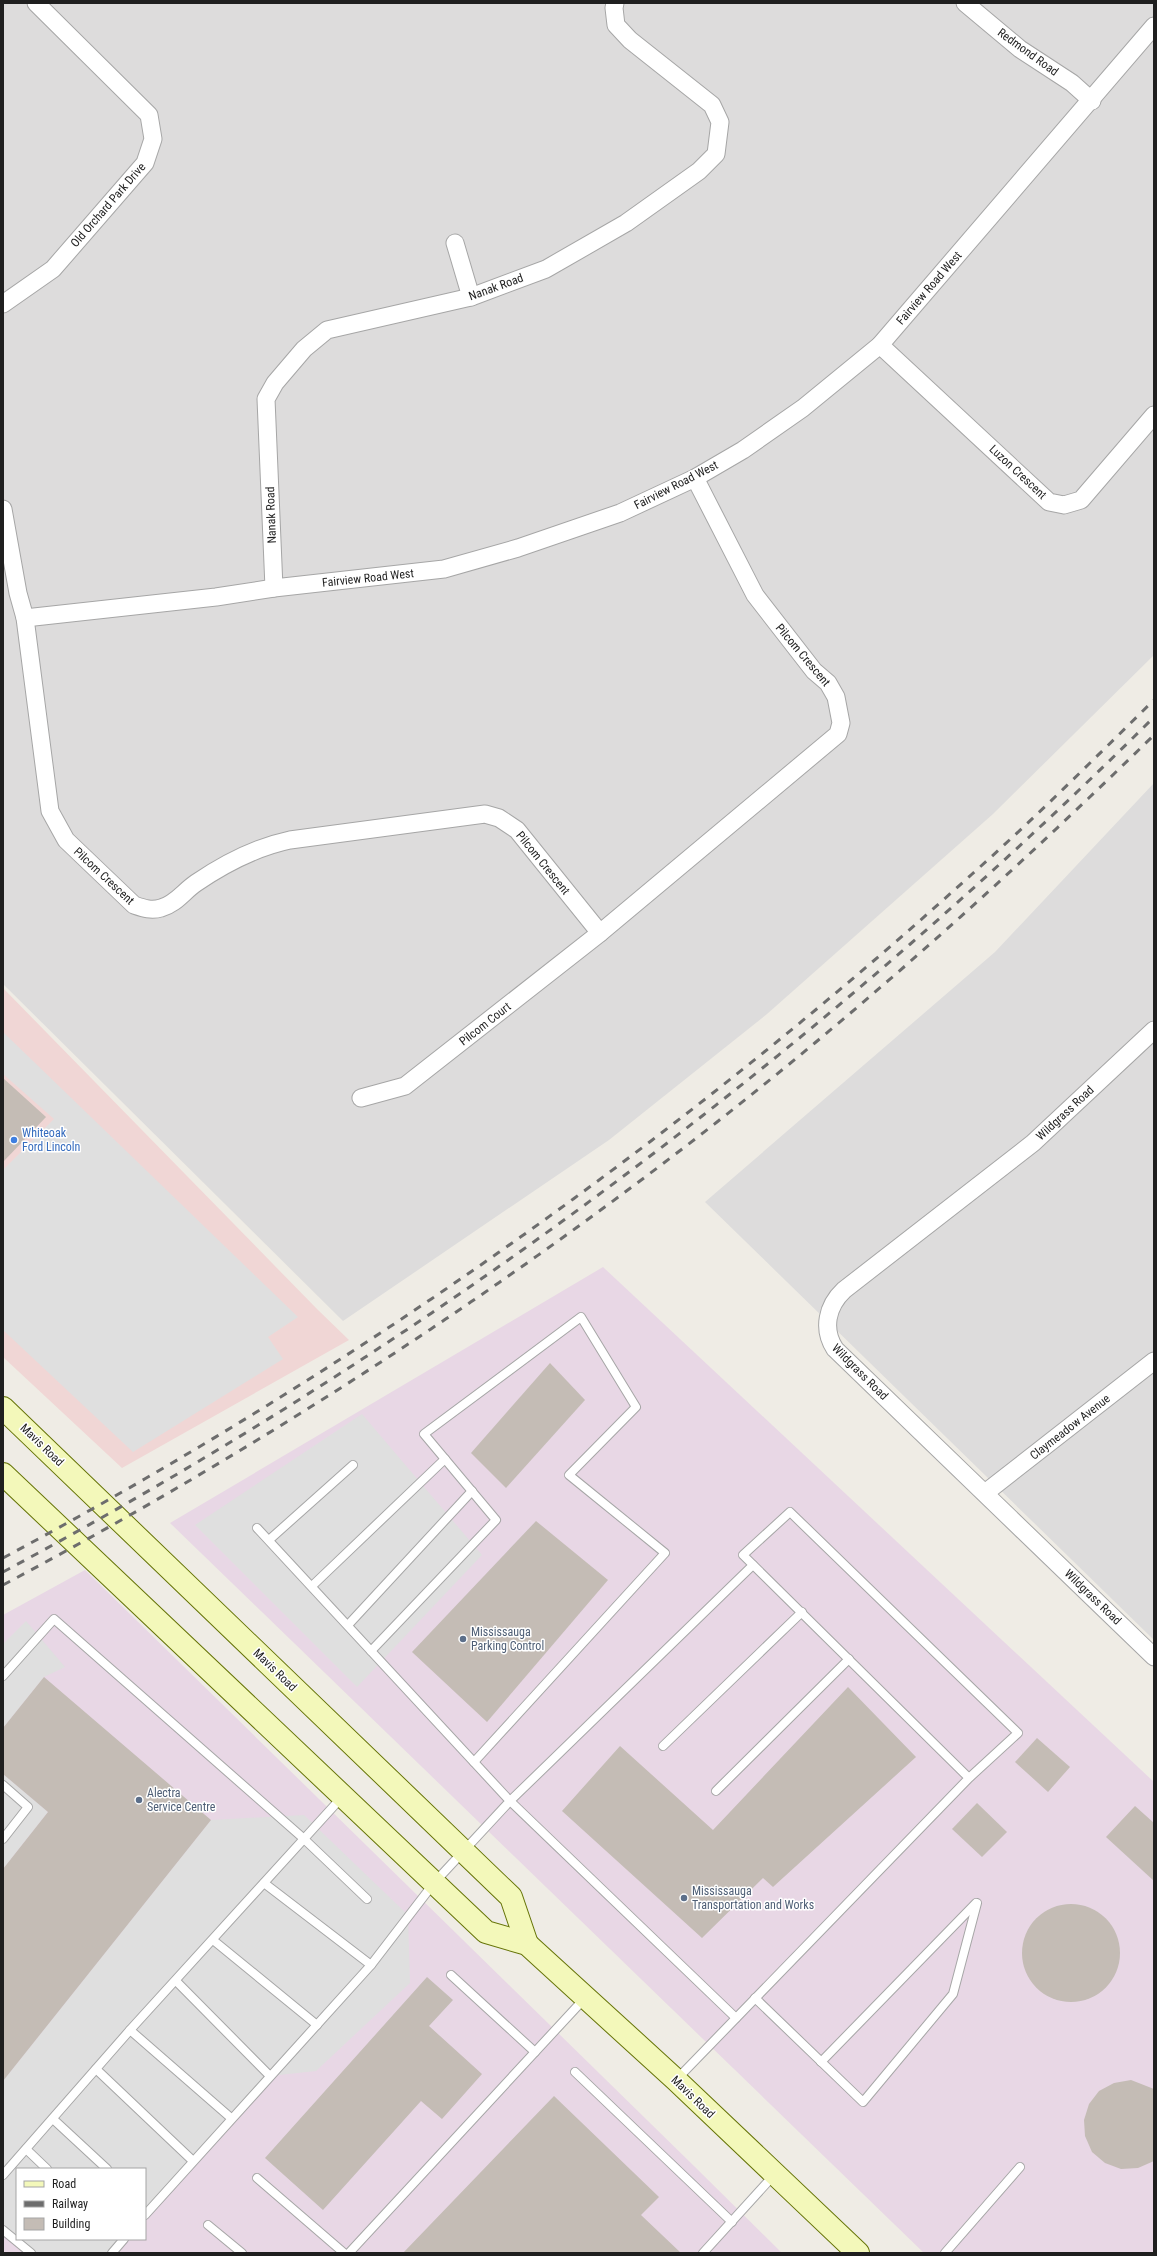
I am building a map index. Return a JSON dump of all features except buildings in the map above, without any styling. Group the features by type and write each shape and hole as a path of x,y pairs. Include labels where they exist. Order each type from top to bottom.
{"main road":[{"name":"Mavis Road","path":"3,1408 511,1897 527,1944"},
{"name":"Mavis Road","path":"3,1474 486,1932 527,1944 584,1998 676,2080 774,2175 858,2253"}],"street":[{"name":"Old Orchard Park Drive","path":"3,304 53,269 146,163 153,139 149,115 36,3"},
{"name":"Nanak Road","path":"274,588 266,400 275,382 304,349 327,330 471,297 546,269 626,223 699,171 716,154 720,122 712,105 630,40 616,25 614,8 615,3"},
{"name":"Redmond Road","path":"965,3 1020,49 1072,83 1092,100"},
{"name":"Fairview Road West","path":"25,618 216,597 274,588 444,569 518,548 620,513 695,478 743,450 803,408 880,344 1092,100 1154,26"},
{"path":"455,243 471,297"},
{"name":"Luzon Crescent","path":"880,344 1049,502 1064,505 1081,500 1154,415"},
{"name":"Pilcom Crescent","path":"3,509 18,593 25,618 50,811 66,840 134,905 148,910 161,908 178,899 194,884 267,845 290,840 485,814 499,818 517,830 600,933 832,740 838,734 841,723 836,697 828,683 814,671 755,595 695,478"},
{"name":"Pilcom Court","path":"360,1098 405,1086 600,933"},
{"name":"Wildgrass Road","path":"1154,1030 1033,1143 844,1290 832,1304 826,1320 826,1329 829,1340 834,1349 1154,1656"},
{"name":"Claymeadow Avenue","path":"985,1493 1154,1361"}],"lane":[{"path":"371,1650 496,1520 424,1434 581,1317 636,1406 569,1475 665,1553 474,1762"},
{"path":"312,1586 445,1459"},
{"path":"268,1540 354,1465"},
{"path":"348,1625 472,1491"},
{"path":"676,2080 969,1778 1018,1732 790,1512 743,1555 969,1778"},
{"path":"257,1528 510,1801 736,2018"},
{"path":"147,2210 317,2026 371,1965 434,1883 463,1851 510,1801 753,1565"},
{"path":"663,1746 802,1612"},
{"path":"3,1676 54,1620 304,1838 367,1899"},
{"path":"716,1791 849,1659"},
{"path":"3,1785 28,1807 3,1839"},
{"path":"3,2175 130,2030 343,1797"},
{"path":"264,1883 371,1965"},
{"path":"755,1998 821,2062 863,2102 953,1994 976,1903 821,2062"},
{"path":"213,1940 317,2026"},
{"path":"451,1975 535,2052"},
{"path":"176,1981 270,2076"},
{"path":"349,2253 584,1998"},
{"path":"130,2030 231,2118"},
{"path":"96,2070 193,2161"},
{"path":"575,2072 732,2222"},
{"path":"52,2119 106,2168"},
{"path":"26,2149 46,2168"},
{"path":"945,2253 1020,2167"},
{"path":"703,2253 774,2175"},
{"path":"257,2178 344,2253"},
{"path":"208,2225 242,2253"},
{"path":"3,2230 31,2253"},
{"path":"112,2253 121,2240"}],"shaded area":[{"path":"3,3 1154,3 1154,655 993,814 767,1014 609,1140 343,1321 3,984"},
{"path":"1154,783 1154,1640 705,1202 995,952"},
{"path":"3,988 349,1340 122,1468 3,1357"},
{"path":"3,1032 298,1317 268,1337 283,1359 133,1452 3,1330 3,1170 54,1119 3,1074"},
{"path":"603,1267 1154,1782 1154,2253 924,2253 170,1523"},
{"path":"362,1414 482,1555 357,1687 195,1525"},
{"path":"85,1570 782,2253 3,2253 3,1615"},
{"path":"26,1621 65,1667 44,1677 3,1728 3,1644"},
{"path":"3,1774 48,1812 3,1869"},
{"path":"304,1815 408,1915 410,1983 316,2071 270,2076 146,2215 146,2168 16,2168 16,2240 123,2240 111,2253 31,2253 3,2230 3,2081 211,1820"}],"railway":[{"path":"3,1558 133,1486 260,1410 385,1330 508,1246 628,1159 745,1068 859,973 1018,832 1154,700"},
{"path":"3,1572 160,1484 314,1390 464,1291 610,1186 752,1077 890,962 1024,842 1154,717"},
{"path":"3,1585 189,1481 280,1426 459,1310 632,1187 717,1122 886,983 995,886 1154,735"}],"place":[{"name":"Whiteoak Ford Lincoln","path":"14,1140"},
{"name":"Mississauga Parking Control","path":"463,1639"},
{"name":"Alectra Service Centre","path":"139,1800"},
{"name":"Mississauga Transportation and Works","path":"684,1898"}]}
